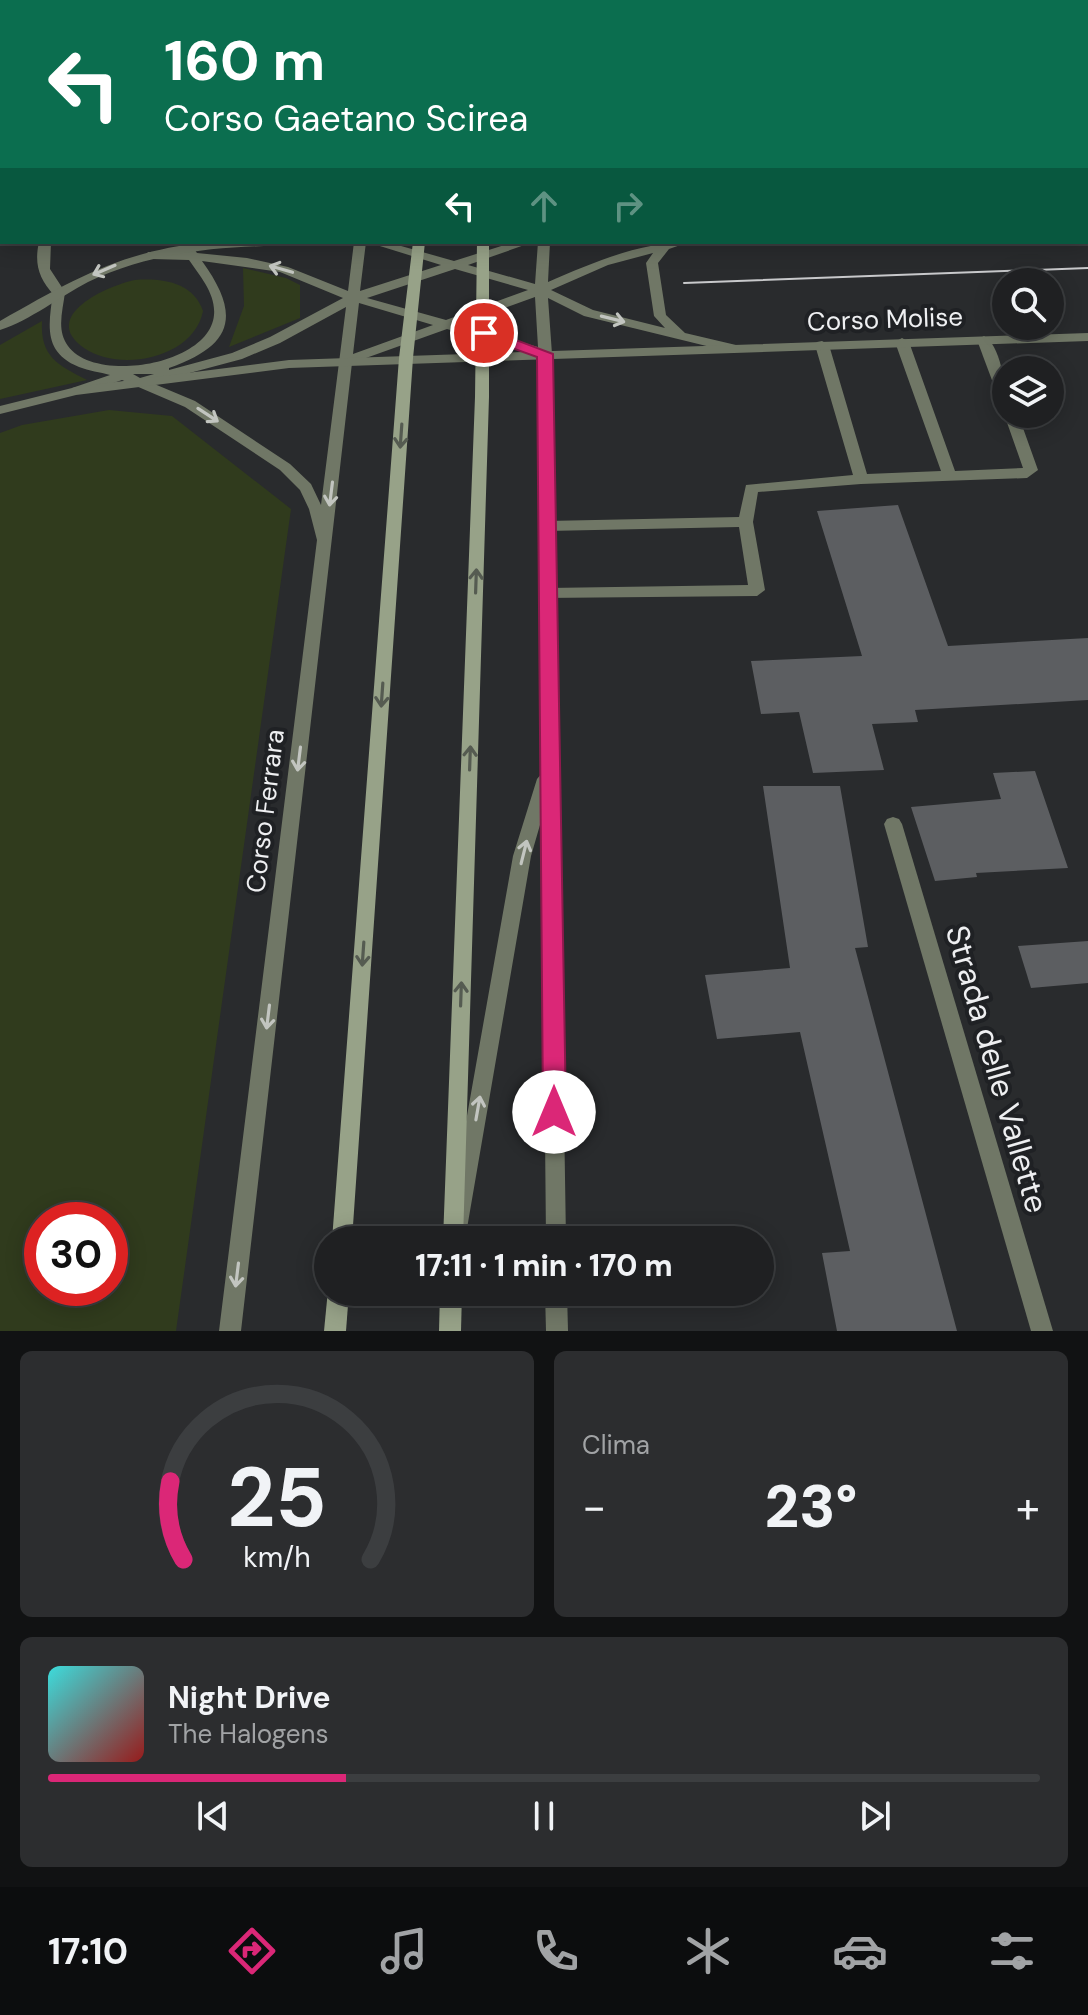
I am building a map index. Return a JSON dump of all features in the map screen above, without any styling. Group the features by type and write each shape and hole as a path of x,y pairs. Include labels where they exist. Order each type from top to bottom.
{"main road":[{"path":"343,1226 406,358 419,244"},
{"path":"454,1226 485,311 483,244"},
{"path":"335,1331 337,1306"},
{"path":"450,1331 451,1306"}],"street":[{"path":"44,244 41,257 45,276 59,292 55,334 62,348 88,365 138,376 253,367"},
{"path":"0,326 59,292 114,266 188,248 239,244"},
{"name":"Corso Ferrara","path":"230,1331 360,244"},
{"name":"Corso Molise","path":"379,244 541,290 589,313 731,348"},
{"path":"190,369 265,344 353,298 521,244"},
{"path":"544,244 541,290 545,354 556,1226"},
{"path":"346,361 541,290 604,262 677,244"},
{"path":"188,248 271,266 353,298 484,333 545,354"},
{"path":"138,376 181,359 197,349 217,327 220,303 188,248"},
{"path":"664,248 652,263 660,316 670,328 686,337"},
{"name":"Corso Molise","path":"253,367 406,358 1088,337"},
{"path":"984,340 992,361"},
{"path":"902,342 949,475"},
{"path":"822,345 861,479"},
{"path":"0,410 138,376 190,369 253,367"},
{"path":"76,391 116,372"},
{"path":"138,376 200,409 298,478 316,509 324,557"},
{"path":"548,594 757,590 746,522 751,488 1031,470 1016,428"},
{"path":"547,526 746,522"},
{"path":"456,1226 522,856 551,761"},
{"name":"Strada delle Vallette","path":"893,824 1042,1331"},
{"path":"556,1306 557,1331"}],"green space":[{"path":"243,268 286,278 300,285 300,318 229,347 244,306"},
{"path":"135,280 166,281 192,294 203,311 197,327 186,340 171,350 135,360 99,356 84,348 72,336 69,325 73,314 95,295"},
{"path":"42,321 48,352 67,370 87,380 0,399 0,345"},
{"path":"109,410 172,416 291,509 176,1331 0,1331 0,433 22,425"}],"building":[{"path":"898,505 948,646 1088,638 1088,700 915,710 918,722 872,724 884,770 813,773 799,712 761,714 751,661 862,656 817,511"},
{"path":"1035,771 1068,868 976,873 977,877 935,881 911,807 1001,799 993,773"},
{"path":"763,786 840,786 868,947 855,948 957,1331 837,1331 822,1253 850,1251 800,1032 717,1039 705,975 790,968"},
{"path":"1088,941 1088,983 1031,988 1018,946"}],"tram line":[{"path":"684,283 1088,268"}],"route":[{"path":"484,333 545,354 554,1112"}]}
